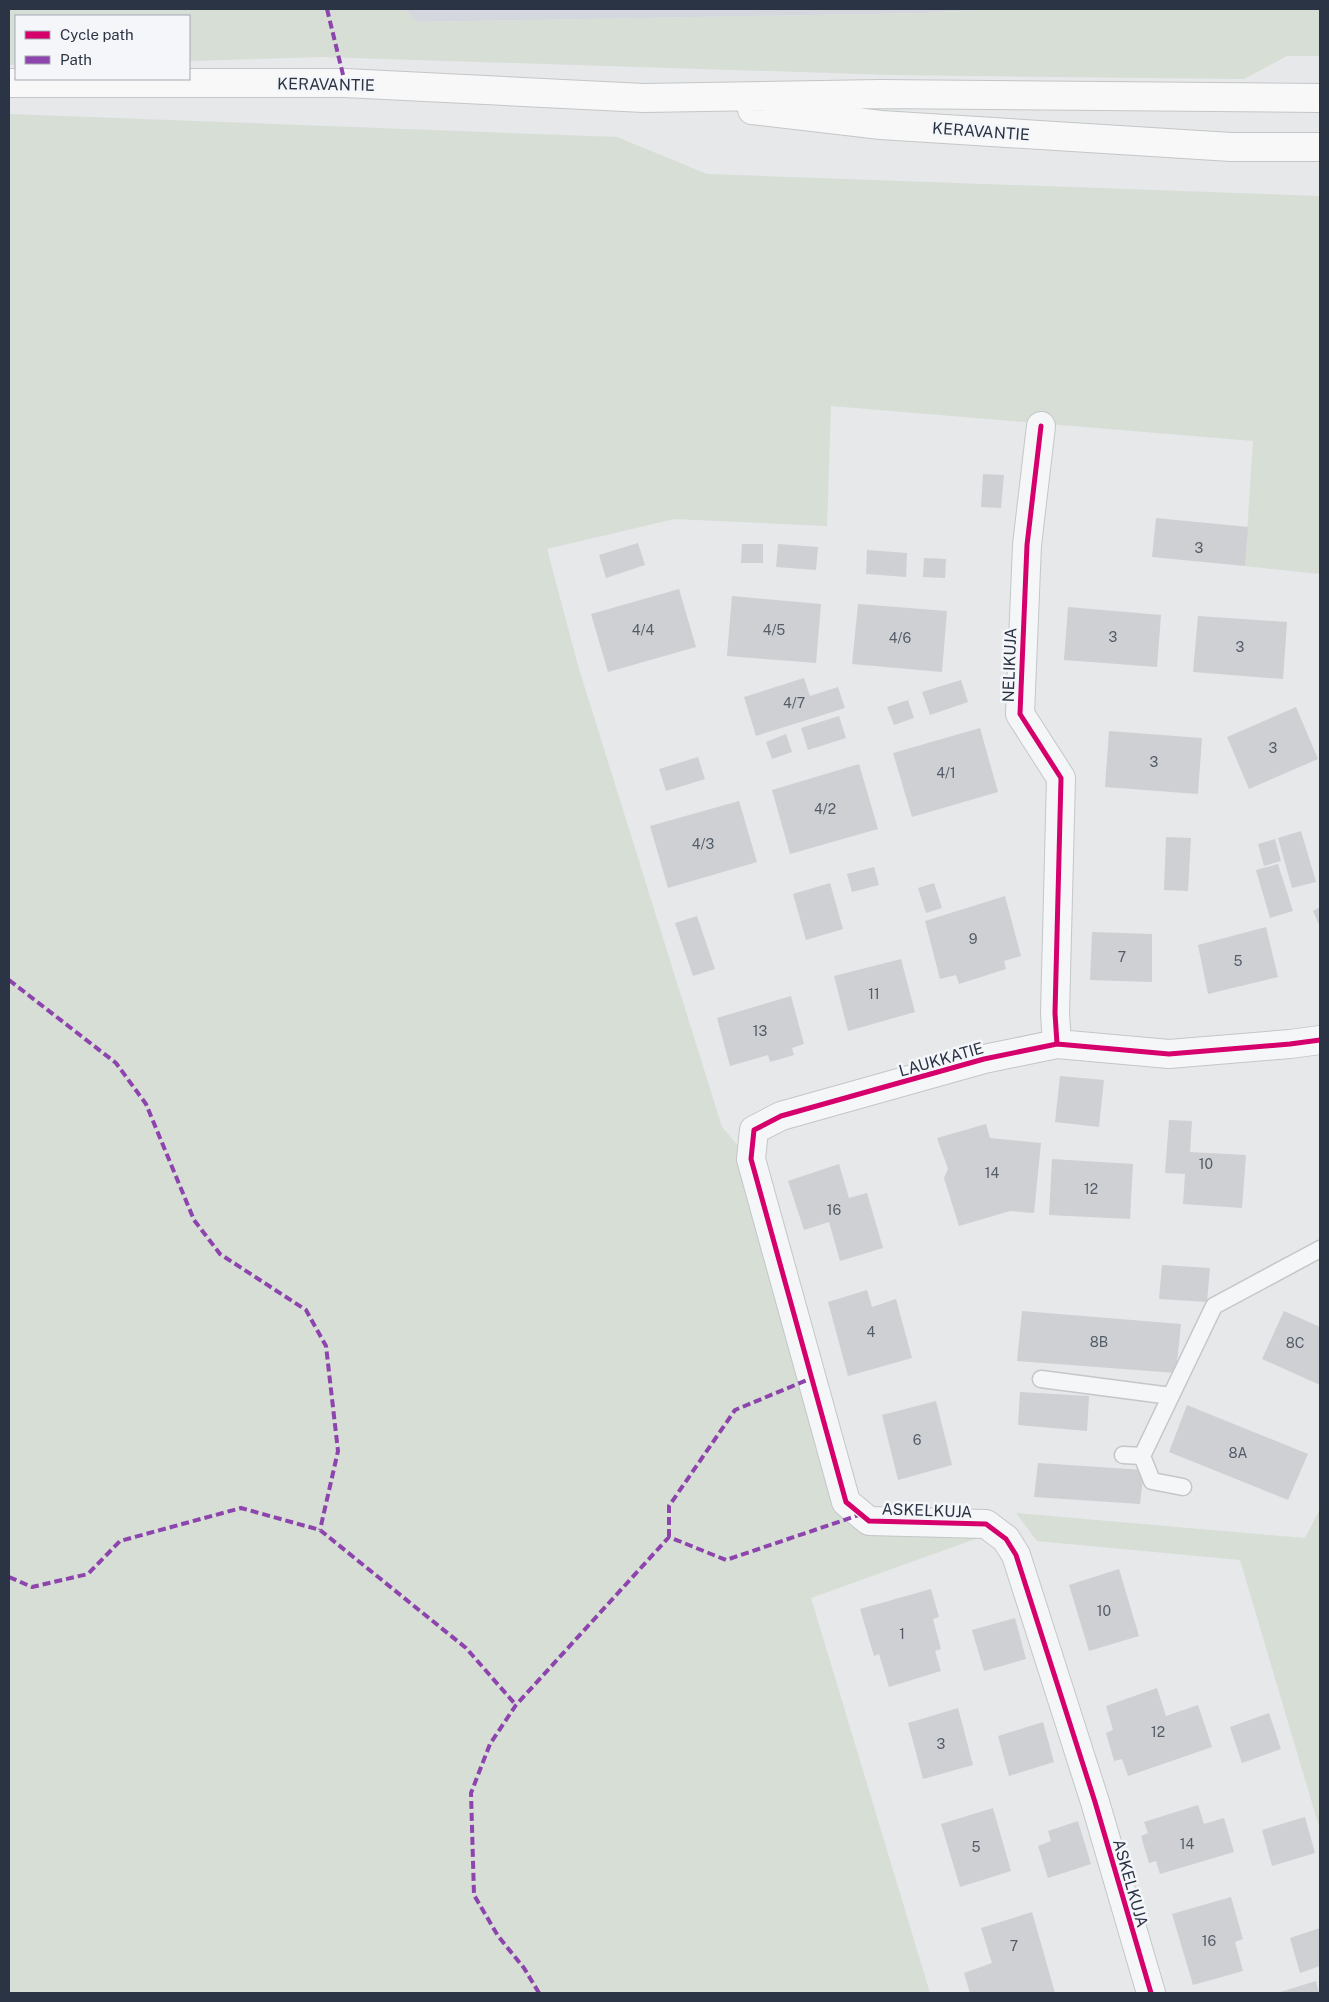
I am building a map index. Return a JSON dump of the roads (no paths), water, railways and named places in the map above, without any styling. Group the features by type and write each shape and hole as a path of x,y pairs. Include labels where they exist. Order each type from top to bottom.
{"main road":[{"name":"KERAVANTIE","path":"9,83 345,84 644,98 880,94 1320,98"},
{"name":"KERAVANTIE","path":"644,98 881,125 1231,147 1320,147"}],"street":[{"name":"NELIKUJA","path":"1041,426 1027,545 1020,714 1061,778 1055,1013 1057,1044"},
{"name":"LAUKKATIE","path":"754,1130 781,1116 984,1059 1057,1044 1169,1054 1320,1040"},
{"name":"ASKELKUJA","path":"754,1130 751,1159 846,1502 869,1520 986,1524 1006,1539 1016,1555 1095,1802 1151,1993"}],"lane":[{"path":"1183,1487 1152,1481 1142,1456 1214,1306 1320,1249"},
{"path":"1040,1378 1171,1396"},
{"path":"1123,1454 1142,1456"}]}
